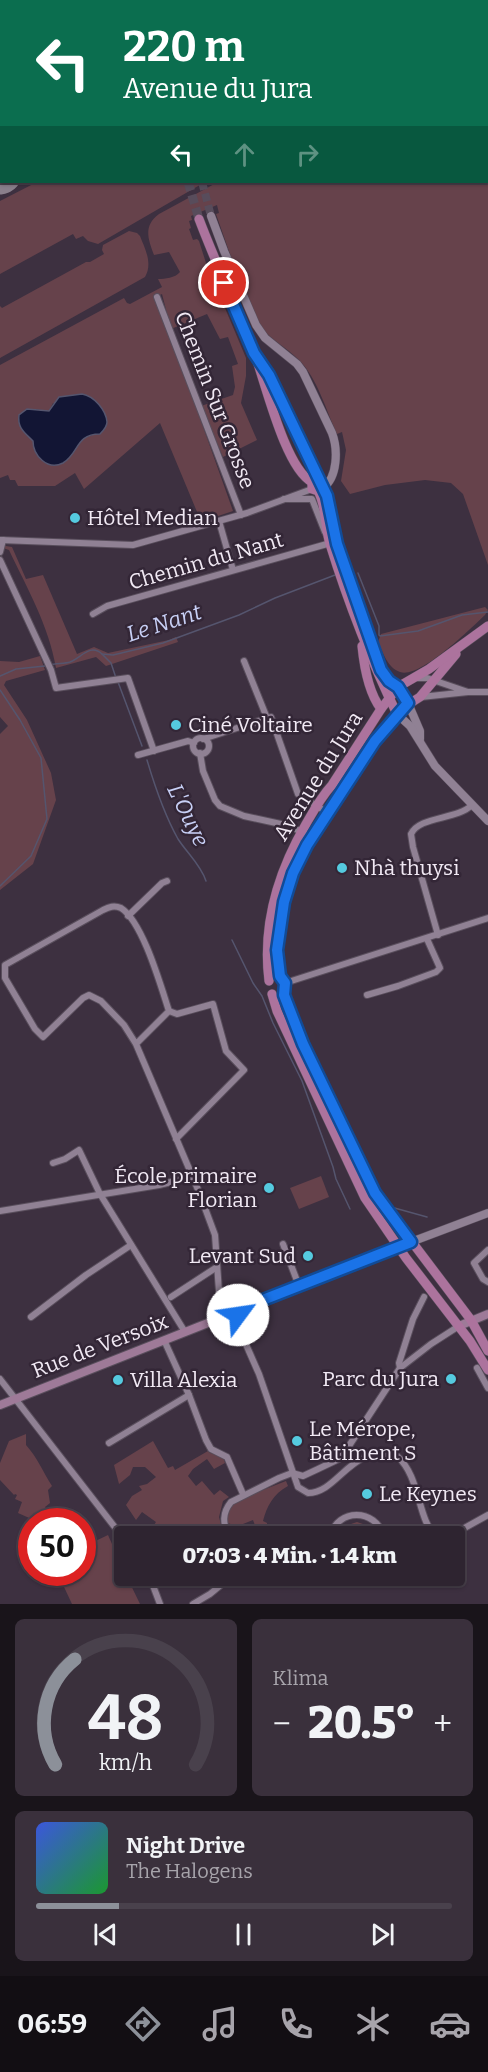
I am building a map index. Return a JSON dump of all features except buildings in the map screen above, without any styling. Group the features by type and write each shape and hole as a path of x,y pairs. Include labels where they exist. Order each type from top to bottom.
{"main road":[{"path":"199,219 254,353 272,410 283,436 299,470 316,486 329,504 337,544 379,663 385,676 398,687 408,703"},
{"path":"254,353 269,375 290,416 324,506 329,543 361,632 397,714"},
{"path":"420,697 463,645 488,626"},
{"path":"361,632 364,664 375,700 381,709"},
{"name":"Avenue du Jura","path":"269,981 268,942 272,905 284,869 316,806 398,687 463,645"},
{"name":"Avenue du Jura","path":"420,697 408,703 375,741 311,837 293,873 284,902 277,950 289,1010 299,1036 370,1184 471,1320 488,1351"},
{"path":"272,994 278,994 283,984 275,977 269,981 267,987 365,1198 459,1326 488,1370"},
{"name":"Rue de Versoix","path":"0,1405 213,1321 234,1318 250,1305 411,1242"},
{"path":"213,1321 226,1299 250,1305"},
{"path":"220,1308 222,1314 234,1318 241,1307 235,1300"},
{"path":"459,1326 488,1314"}],"street":[{"path":"0,552 1,540 125,546 242,515 330,480 335,458 332,433 303,372 265,338 256,325 211,216"},
{"name":"Chemin Sur Grosse","path":"157,297 242,515"},
{"path":"284,499 312,499 329,543"},
{"path":"219,521 233,570"},
{"name":"Chemin du Nant","path":"93,614 107,606 329,543"},
{"path":"0,560 56,688 128,678 154,751"},
{"path":"244,661 269,717 298,794 328,813"},
{"path":"411,679 424,677 468,692"},
{"path":"420,697 488,692"},
{"path":"408,703 420,731 420,740"},
{"path":"397,714 410,726 435,766 488,821"},
{"path":"194,743 198,739 269,717"},
{"path":"200,753 204,753 208,748 207,741 203,739"},
{"path":"138,755 188,741 194,743"},
{"path":"194,743 195,750 200,753 203,771 215,800 220,806 233,812 286,824 311,837"},
{"path":"438,935 412,847 411,834 418,825 464,812 472,805"},
{"path":"128,916 162,883 167,881"},
{"path":"176,1139 244,1070 226,1051 213,1004 177,1014 169,1011 141,936 128,916 121,909 113,906 8,962 3,973 35,1029 43,1037 89,994 103,1003 123,1025 135,1044 215,1234 220,1308"},
{"path":"283,984 488,918"},
{"path":"367,995 436,972 440,968 427,939"},
{"path":"135,1044 169,1011"},
{"path":"52,1163 79,1150 100,1194 185,1332"},
{"path":"0,1211 192,1177"},
{"name":"Rue de Versoix","path":"411,1242 488,1213"},
{"path":"283,1244 299,1286"},
{"path":"32,1317 86,1275 131,1245"},
{"path":"488,1250 474,1263 483,1279 488,1282"},
{"path":"171,1297 217,1267"},
{"path":"219,1287 224,1294 235,1300"},
{"path":"400,1368 399,1363 413,1319 424,1297"},
{"path":"234,1318 259,1374 298,1487 305,1492 313,1493 322,1489 366,1456 383,1454 397,1456 410,1473 429,1526"},
{"path":"225,1526 224,1514 231,1502 243,1494 292,1473 303,1476 339,1459 400,1368 459,1326"},
{"path":"164,1340 189,1395 208,1445 227,1457 243,1494"},
{"path":"477,1368 488,1388"},
{"path":"0,1379 114,1526"},
{"path":"109,1443 189,1395"},
{"path":"335,1526 341,1518 360,1514 376,1522 378,1526"},
{"path":"465,1528 488,1515"},
{"path":"153,1586 160,1604"},
{"path":"193,1604 220,1586"}],"shaded area":[{"path":"35,183 203,183 98,244 88,241 83,236 76,239 73,234 0,274 0,201"},
{"path":"216,183 488,183 488,565 463,494 451,483 425,480 385,485 350,494 341,481 346,450 342,432 337,434 317,386 306,369 295,356 261,327 231,257 216,214 219,213 217,205 191,216 192,220 189,221 191,228 189,229 193,240 199,241 246,358 246,376 241,403 257,440 223,457 201,406 233,395 235,387 232,366 238,364 228,337 220,339 207,314 171,329 162,294 154,298 233,511 203,521 200,519 160,423 84,489 75,473 55,486 18,486 15,480 10,480 8,475 0,478 0,365 124,298 130,304 162,287 158,279 170,278 178,274 180,272 169,252 154,255 148,233 151,223 159,214","holes":["53,403 107,420 102,431 83,439 66,459 56,465 50,465 38,457 33,441 23,431 33,409 49,411"]},
{"path":"129,231 140,236 146,251 148,267 145,277 0,358 0,306 2,308 104,254 103,245"},
{"path":"82,394 91,398 102,408 106,417 106,427 100,434 86,437 63,463 52,465 46,463 38,456 33,441 20,427 19,415 27,409 49,411 59,397"},
{"path":"0,545 12,547 26,579 43,575 77,654 94,647 108,653 176,637 178,642 106,666 96,657 56,668 53,652 37,607 9,550"},
{"path":"485,607 488,610 485,615 457,641 432,661 409,672 400,672 392,667 386,660 378,642 381,634"},
{"path":"40,656 45,670 6,681 4,685 27,720 51,773 56,800 33,864 0,890 0,734 8,726 0,717 0,661 19,662"},
{"path":"321,1176 329,1197 299,1209 290,1188"},
{"path":"26,1434 26,1445 52,1486 48,1490 50,1503 46,1508 20,1508 22,1502 15,1499 17,1495 14,1495 0,1480 0,1463 9,1441"},
{"path":"153,1441 168,1468 173,1466 175,1470 208,1451 218,1454 223,1457 225,1463 214,1469 207,1459 193,1469 188,1476 196,1486 202,1481 214,1495 220,1490 229,1497 223,1501 219,1517 221,1526 153,1526 156,1522 142,1512 136,1520 126,1505 132,1496 142,1490 139,1486 147,1484 156,1477 145,1467 133,1467 130,1475 119,1484 114,1465"},
{"path":"286,1481 288,1486 269,1505 263,1521 267,1526 255,1526 253,1520 238,1526 227,1523 229,1508 240,1499"},
{"path":"357,1522 369,1526 345,1526"},
{"path":"108,1535 114,1548 114,1586 131,1586 140,1604 72,1604 64,1586 96,1586 96,1541"}],"waterway":[{"name":"Le Nant","path":"358,573 379,626 380,636 418,631 462,615 488,612"},
{"name":"Le Nant","path":"50,665 70,662 93,650 113,655 163,643 239,615 275,598 335,575"},
{"name":"L'Ouye","path":"102,654 111,663 116,678"},
{"name":"Le Nant","path":"0,676 16,669 45,666"},
{"name":"L'Ouye","path":"118,682 142,746"},
{"path":"0,690 41,758 47,819 31,856 0,886"},
{"name":"L'Ouye","path":"147,760 173,830 206,881"},
{"name":"L'Ouye","path":"232,940 262,996 302,1081 336,1179 350,1209"},
{"name":"L'Ouye","path":"391,1207 427,1217"}],"tunnel":[{"path":"188,183 199,219"},
{"path":"202,183 211,216"}],"place":[{"name":"Hôtel Median","path":"75,518"},
{"name":"Ciné Voltaire","path":"176,725"},
{"name":"Nhà thuysi","path":"342,868"},
{"name":"École primaire Florian","path":"269,1188"},
{"name":"Levant Sud","path":"308,1256"},
{"name":"Parc du Jura","path":"451,1379"},
{"name":"Villa Alexia","path":"118,1380"},
{"name":"Le Mérope, Bâtiment S","path":"297,1441"},
{"name":"Le Keynes","path":"367,1494"}],"route":[{"path":"224,283 254,353 283,402 327,496 337,544 381,670 389,681 398,687 408,703 375,741 311,837 293,873 284,902 278,933 277,960 281,979 285,983 284,995 295,1028 375,1193 411,1242 250,1305 238,1315"}]}
